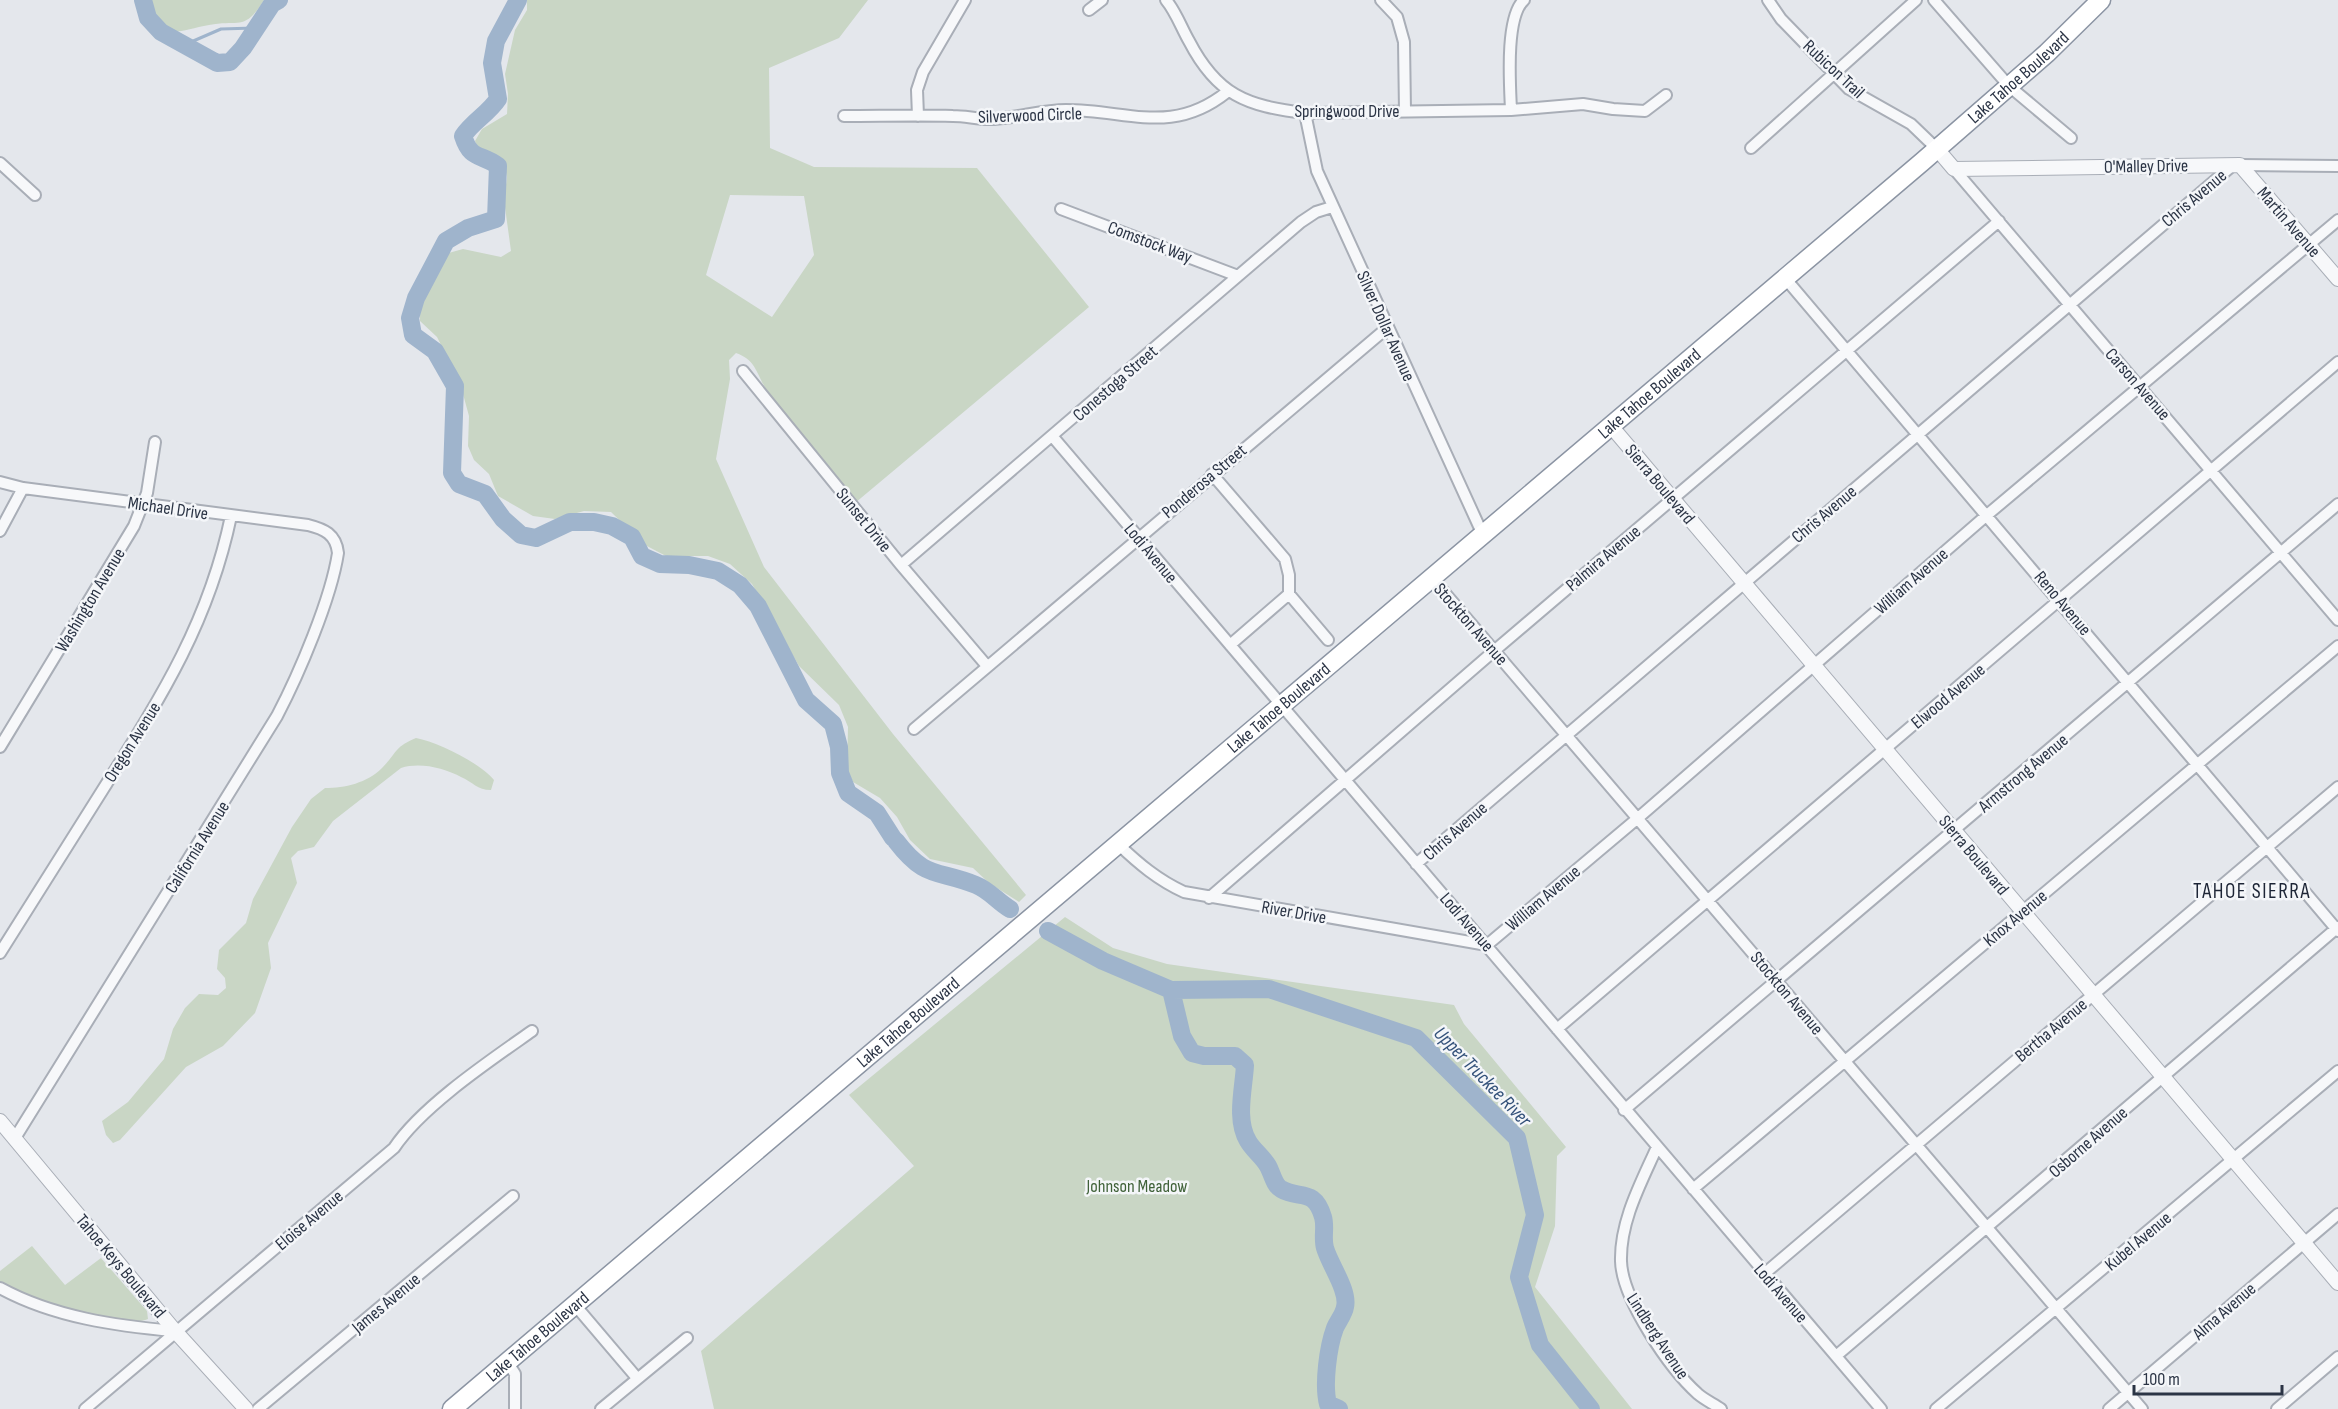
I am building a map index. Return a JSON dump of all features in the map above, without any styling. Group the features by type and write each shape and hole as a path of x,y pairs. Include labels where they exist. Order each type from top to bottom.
{"highway":[{"name":"Lake Tahoe Boulevard","path":"452,1409 1937,149 2101,0"}],"street":[{"path":"918,116 917,90 923,72 965,0"},
{"path":"1089,10 1102,0"},
{"path":"1381,0 1397,17 1404,42 1405,111"},
{"path":"1510,110 1513,26 1520,4 1524,0"},
{"name":"Rubicon Trail","path":"1768,0 1781,19 1835,72 1849,89 1911,124 1937,149"},
{"path":"1751,148 1916,0"},
{"path":"1934,0 2009,86 2071,138"},
{"name":"Springwood Drive","path":"1172,2 1204,69 1227,92 1251,104 1305,113 1510,110 1583,104 1645,111 1666,94"},
{"name":"Silverwood Circle","path":"844,116 991,119 1042,111 1069,110 1137,118 1161,117 1185,115 1208,107 1227,92"},
{"name":"Silver Dollar Avenue","path":"1305,113 1317,171 1332,207 1483,535"},
{"name":"Carson Avenue","path":"1937,149 2338,620"},
{"path":"0,163 35,195"},
{"name":"Martin Avenue","path":"2237,165 2338,279"},
{"name":"Chris Avenue","path":"1416,864 2069,303 2237,165"},
{"name":"O'Malley Drive","path":"1954,169 2338,166"},
{"name":"Conestoga Street","path":"900,565 1301,222 1316,212 1332,207"},
{"name":"Comstock Way","path":"1061,209 1238,276"},
{"name":"William Avenue","path":"1487,945 1638,818 1988,515 2338,220"},
{"name":"Palmira Avenue","path":"1209,898 1346,782 1494,651 1999,221"},
{"name":"Reno Avenue","path":"1785,278 1849,350 2337,929"},
{"name":"Ponderosa Street","path":"914,729 1137,537 1387,328"},
{"name":"Elwood Avenue","path":"1557,1029 2061,601 2338,362"},
{"name":"Sunset Drive","path":"743,371 900,565 987,666"},
{"name":"Sierra Boulevard","path":"1611,426 1886,749 2092,996 2338,1283"},
{"name":"Lodi Avenue","path":"1053,436 1487,945 1624,1110 1881,1409"},
{"name":"Washington Avenue","path":"0,747 125,542 143,505 155,442"},
{"path":"1212,474 1285,559 1289,575 1289,594 1328,640"},
{"name":"Michael Drive","path":"0,482 23,488 143,505 308,525 326,531 334,538"},
{"path":"0,531 23,488"},
{"name":"Armstrong Avenue","path":"1624,1110 2338,504"},
{"name":"Oregon Avenue","path":"0,953 174,674 212,587 231,516"},
{"name":"California Avenue","path":"15,1138 277,716 292,688 336,564 337,546 334,538"},
{"name":"Stockton Avenue","path":"1432,578 2142,1409"},
{"path":"1230,645 1289,594"},
{"name":"Knox Avenue","path":"1693,1189 2338,646"},
{"name":"Bertha Avenue","path":"1764,1274 2338,787"},
{"name":"River Drive","path":"1118,844 1141,867 1162,882 1184,892 1487,945"},
{"name":"Osborne Avenue","path":"1836,1356 2337,929"},
{"name":"Eloise Avenue","path":"85,1409 394,1148 405,1132 488,1061 532,1031"},
{"name":"Kubel Avenue","path":"1936,1409 2338,1071"},
{"name":"Tahoe Keys Boulevard","path":"0,1120 176,1331 246,1409"},
{"name":"Lindberg Avenue","path":"1657,1147 1633,1202 1625,1232 1621,1260 1624,1283 1647,1326 1677,1371 1699,1394 1721,1409"},
{"name":"James Avenue","path":"258,1409 513,1196"},
{"name":"Alma Avenue","path":"2109,1409 2338,1214"},
{"path":"0,1288 21,1300 76,1316 176,1331"},
{"path":"575,1305 637,1378"},
{"path":"604,1408 687,1338"},
{"path":"2277,1409 2338,1357"},
{"path":"508,1363 515,1374 516,1409"}],"green space":[{"path":"149,0 264,0 251,17 241,22 171,32 158,24"},
{"path":"527,0 868,0 839,38 769,68 770,148 814,167 977,168 1089,307 855,503 766,389 752,363 736,353 729,360 730,379 716,459 764,567 893,734 1026,895 1019,902 989,883 973,868 930,859 910,840 897,817 880,798 853,782 847,769 848,727 839,705 799,666 752,584 730,564 708,556 666,556 645,545 611,512 584,511 555,519 533,516 498,496 489,474 474,460 468,446 469,416 460,383 437,337 420,321 420,310 445,254 463,249 501,257 511,251 504,200 507,177 504,162 492,154 480,153 475,141 482,129 507,114 508,94 505,74 515,30 527,10","holes":["730,195 804,196 814,255 772,317 706,275"]},
{"path":"416,738 447,749 488,773 494,780 491,790 486,790 440,769 424,766 401,768 333,821 314,847 298,851 291,858 297,883 268,943 271,968 255,1013 223,1046 186,1067 120,1140 113,1143 106,1135 102,1121 128,1102 164,1059 173,1029 185,1008 199,994 218,995 226,988 225,978 217,969 219,950 246,923 253,899 292,827 311,799 325,788 348,786 370,777 382,768 400,747"},
{"name":"Johnson Meadow","path":"1065,917 1113,948 1167,964 1454,1005 1464,1024 1566,1147 1557,1156 1555,1226 1535,1287 1632,1409 714,1409 701,1351 914,1166 849,1095"},
{"path":"32,1246 65,1285 101,1258 147,1311 148,1319 119,1320 97,1316 30,1296 0,1283 0,1271"}],"waterway":[{"name":"Upper Truckee River","path":"143,0 148,18 161,32 217,63 230,62 243,48 272,4 279,0"},
{"name":"Upper Truckee River","path":"518,0 496,41 492,63 498,99 463,136 473,153 498,166 496,219 468,228 446,241 416,298 410,318 413,335 435,351 455,386 452,473 459,484 485,494 503,519 521,535 536,538 570,522 594,522 612,526 632,537 642,556 660,564 689,565 718,571 740,585 758,606 806,700 833,724 839,747 840,773 848,793 877,813 893,838"},
{"name":"Upper Truckee River","path":"184,45 221,29 254,28"},
{"name":"Upper Truckee River","path":"896,841 924,868 981,887 1010,909"},
{"name":"Upper Truckee River","path":"1048,931 1103,961 1171,990 1269,989 1416,1038 1517,1138 1535,1215 1519,1277 1540,1345 1591,1409"},
{"name":"Upper Truckee River","path":"1171,990 1182,1036 1192,1053 1204,1056 1235,1056 1245,1065 1241,1103 1244,1133 1268,1166 1277,1185 1288,1192 1311,1198 1319,1208 1324,1221 1325,1248 1342,1286 1345,1301 1344,1310 1332,1336 1326,1377 1328,1404 1339,1409"}],"district":[{"name":"TAHOE SIERRA","path":"2252,891"}]}
